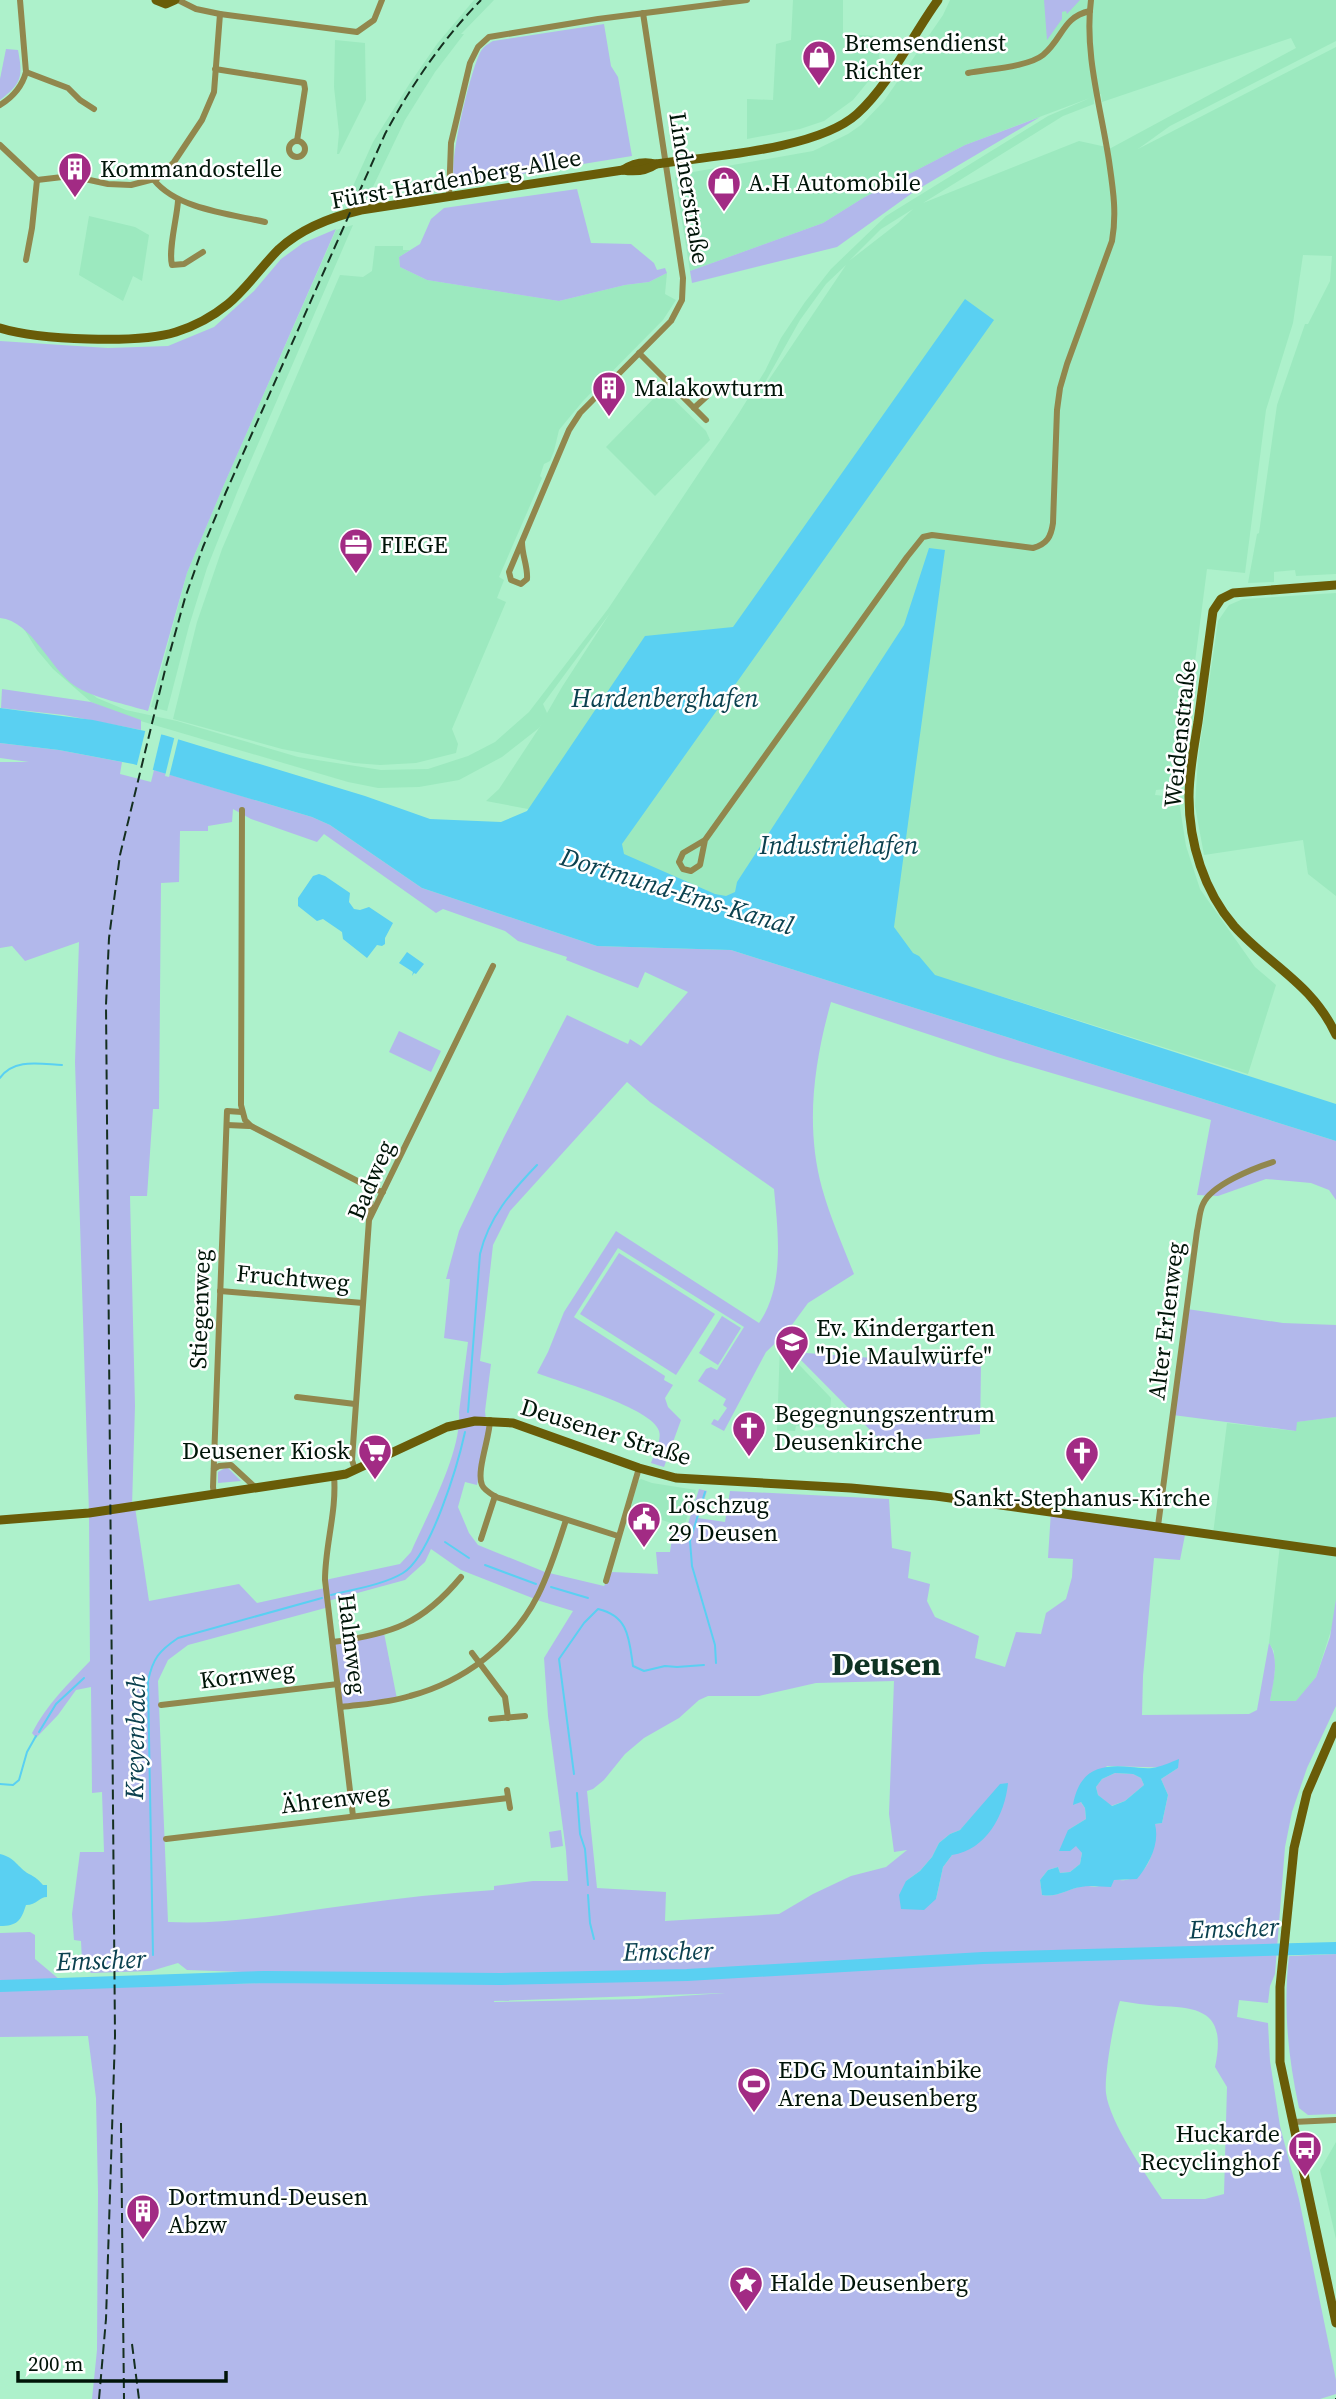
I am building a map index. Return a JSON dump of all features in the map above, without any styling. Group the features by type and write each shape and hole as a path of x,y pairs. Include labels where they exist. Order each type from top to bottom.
{"street":[{"path":"0,105 12,98 26,72 20,0"},
{"path":"156,0 166,4 176,0 196,9 220,14 344,32 357,32 369,26 382,0"},
{"path":"449,197 452,143 470,63 478,47 489,37 747,0"},
{"name":"Fürst-Hardenberg-Allee","path":"0,328 61,337 151,338 174,333 198,325 217,313 297,235 319,223 360,210 623,170 632,172 661,164 794,144 834,130 857,114 883,83 938,0"},
{"path":"705,840 700,865 691,871 683,869 679,862 683,853 705,840 923,537 937,536 1033,548 1048,541 1053,523 1060,388 1115,226 1113,187 1092,62 1091,0"},
{"path":"968,73 1034,61 1050,48 1072,17 1090,11"},
{"name":"Lindnerstraße","path":"522,542 522,557 528,569 527,579 516,583 509,576 522,542 575,421 671,321 684,291 661,164 643,13"},
{"path":"37,180 71,176 108,184 131,185 154,180 174,162 202,120 214,92 220,14"},
{"path":"215,69 304,83 297,141"},
{"path":"26,72 68,88 94,109"},
{"path":"0,145 37,180"},
{"path":"26,260 37,180"},
{"path":"154,180 164,192 178,201 265,222"},
{"path":"178,201 171,252 172,265 184,264 203,252"},
{"path":"639,353 705,420"},
{"path":"694,408 706,397"},
{"name":"Weidenstraße","path":"1336,585 1233,593 1221,599 1213,611 1190,782 1190,816 1195,849 1206,882 1233,924 1308,992 1336,1034"},
{"path":"242,810 242,1112 251,1126 383,1192"},
{"name":"Badweg","path":"355,1470 352,1460 355,1404 369,1220 493,966"},
{"path":"242,1112 227,1111 227,1125 251,1126"},
{"name":"Stiegenweg","path":"214,1495 227,1125"},
{"name":"Alter Erlenweg","path":"1158,1526 1197,1231 1203,1204 1209,1195 1228,1182 1273,1162"},
{"path":"369,1220 371,1188"},
{"name":"Fruchtweg","path":"220,1291 363,1303"},
{"path":"297,1397 355,1404"},
{"path":"490,1420 482,1486 495,1496 618,1536"},
{"name":"Deusener Straße","path":"0,1520 89,1513 334,1476 355,1470 447,1427 490,1420 523,1425 639,1468 676,1478 889,1491 1336,1552"},
{"path":"214,1469 219,1465 231,1465 256,1488"},
{"path":"606,1581 639,1468"},
{"name":"Halmweg","path":"334,1476 335,1490 325,1568 353,1816"},
{"path":"481,1539 495,1496"},
{"path":"341,1707 408,1697 453,1680 480,1664 522,1620 537,1598 551,1567 566,1520"},
{"path":"334,1642 370,1637 411,1623 435,1605 461,1577"},
{"path":"435,1605 441,1613"},
{"path":"472,1653 505,1697 508,1718"},
{"name":"Kornweg","path":"161,1705 338,1684"},
{"path":"491,1719 525,1716"},
{"path":"1336,1726 1319,1763 1302,1813 1294,1848 1285,1922 1279,2026 1280,2062 1336,2323"},
{"name":"Ährenweg","path":"166,1839 508,1794 510,1808"},
{"path":"1293,2122 1336,2120"}],"shaded area":[{"path":"474,0 494,0 461,34 464,34 435,72 405,120 370,193 349,195 373,142 410,83 437,44"},
{"path":"793,0 843,0 843,34 878,36 880,67 853,100 824,121 800,129 747,139 747,99 773,100 776,44 791,40"},
{"path":"950,0 1336,0 1336,41 1170,126 1138,149 1336,47 1336,574 1296,576 1295,570 1274,572 1274,582 1248,583 1259,533 1277,405 1305,324 1308,324 1330,281 1332,256 1303,255 1293,323 1266,410 1245,573 1207,569 1188,716 1178,715 1180,720 1172,783 1174,788 1156,790 1155,795 1175,797 1179,801 1186,846 1200,889 1255,967 1276,985 1248,1074 1014,1000 808,940 528,809 486,801 499,789 545,719 539,728 502,757 459,780 419,787 378,788 348,782 127,717 91,702 53,669 37,650 14,613 0,576 69,676 97,698 126,710 177,721 298,757 381,770 428,769 468,756 495,742 529,712 608,609 739,413 765,371 781,338 831,269 886,216 1048,116 1090,98 965,145 863,198 823,223 690,271 676,175 813,151 848,134 861,125 884,101 943,15","holes":["1291,38 1296,48 1111,148 1079,141 923,203 1063,116 1094,104 1094,96 1101,94 1102,102","913,209 849,261 881,229","846,265 759,393 800,320 826,284","610,613 547,713 543,704"]},
{"path":"1044,0 1080,0 1067,14 1066,11 1062,12 1062,19 1047,40"},
{"path":"604,24 611,66 618,77 632,156 492,179 460,187 454,180 453,168 458,134 472,75 483,48 493,41"},
{"path":"335,40 365,43 366,100 339,154 334,87"},
{"path":"6,49 18,50 20,73 17,84 0,100 0,79"},
{"path":"1040,117 915,191 837,247 692,283 690,271 823,223 863,198 965,145"},
{"path":"577,189 591,243 631,244 654,263 657,270 665,268 667,273 649,282 559,301 427,280 400,267 399,257 420,244 431,219 444,208"},
{"path":"89,216 135,227 149,235 142,281 133,276 123,301 79,275"},
{"path":"353,225 207,568 167,711 151,707 187,573 223,487 336,230"},
{"path":"336,229 187,573 148,711 82,690 66,678 22,628 0,618 0,341 108,348 168,346 214,327 254,291 281,259 303,243"},
{"name":"FIEGE","path":"375,246 403,246 403,250 410,250 399,257 400,267 427,280 559,301 649,282 667,273 665,294 676,300 663,320 583,401 559,430 550,461 544,464 540,476 542,478 499,577 504,580 497,598 506,602 452,729 458,744 456,753 416,763 380,765 354,763 282,749 173,719 197,622 222,549 340,275 363,277 372,271"},
{"path":"663,389 706,431 710,440 655,496 606,447"},
{"path":"1336,593 1336,896 1308,874 1303,840 1204,855 1195,806 1198,758 1218,621 1229,605 1243,599"},
{"path":"2,689 91,702 141,720 141,730 64,715 1,708"},
{"path":"0,743 59,750 122,762 120,774 151,782 154,770 312,817 330,825 422,888 597,946 731,950 1336,1141 1336,1200 1329,1190 1311,1183 1266,1179 1218,1196 1197,1195 1211,1120 997,1057 831,1002 816,1071 814,1141 825,1199 854,1274 808,1303 786,1333 766,1352 724,1431 711,1424 714,1419 718,1421 727,1408 723,1405 726,1399 698,1381 706,1369 711,1367 717,1370 744,1327 618,1248 574,1317 665,1376 664,1380 673,1385 665,1398 668,1407 681,1420 664,1467 651,1463 660,1435 653,1422 624,1405 537,1373 564,1312 616,1231 759,1323 773,1292 776,1276 778,1241 774,1189 650,1102 627,1082 510,1211 493,1245 480,1361 491,1364 485,1411 487,1430 477,1485 465,1482 458,1507 469,1533 478,1545 545,1572 604,1586 612,1572 658,1574 656,1552 670,1552 674,1524 687,1527 699,1489 707,1491 698,1518 725,1522 730,1491 889,1499 892,1548 911,1552 908,1578 930,1584 927,1601 935,1617 979,1636 975,1658 1005,1667 1016,1632 1041,1634 1046,1613 1066,1599 1072,1577 1073,1559 1048,1558 1051,1511 1186,1530 1180,1560 1154,1558 1142,1715 1249,1714 1257,1710 1269,1643 1275,1664 1270,1701 1296,1701 1316,1677 1330,1637 1336,1599 1336,1706 1307,1768 1292,1812 1285,1847 1275,1974 1268,2003 1239,2000 1237,2017 1268,2023 1270,2061 1280,2126 1299,2199 1336,2380 1336,2394 1320,2399 92,2399 97,2350 98,2192 96,2098 88,2036 0,2037 0,1933 30,1932 35,1935 35,1959 66,1985 164,1986 419,1978 187,1970 178,1963 151,1971 91,1973 82,1961 81,1941 74,1940 72,1914 80,1852 104,1852 102,1792 92,1793 91,1687 76,1690 58,1715 36,1738 32,1733 51,1704 90,1661 89,1513 75,1062 79,942 25,961 12,946 0,948 0,762 29,762 0,758","holes":["233,809 251,819 317,842 324,834 436,913 443,909 505,931 518,941 567,957 566,960 638,988 645,972 688,992 641,1046 630,1039 628,1044 567,1015 504,1137 459,1231 446,1279 450,1279 444,1338 468,1342 458,1428 455,1446 442,1483 411,1552 400,1564 325,1580 325,1588 257,1603 239,1584 149,1601 135,1507 132,1506 135,1406 130,1196 147,1196 153,1109 159,1109 161,883 179,882 180,831 208,831 208,826 232,822","431,1549 461,1570 573,1611 544,1658 548,1716 568,1881 533,1881 494,1886 494,1890 404,1898 236,1920 168,1922 158,1681 168,1660 188,1645 329,1607 328,1601 405,1580 425,1562","894,1681 889,1814 894,1852 907,1850 886,1867 851,1876 779,1914 665,1921 666,1892 597,1888 587,1791 604,1780 625,1754 644,1738 679,1718 699,1700 708,1696 759,1696 816,1683","1107,1766 1178,1768 1161,1779 1168,1795 1162,1823 1155,1824 1150,1859 1141,1873 1097,1887 1084,1886 1053,1895 1042,1895 1040,1880 1048,1870 1058,1867 1060,1873 1070,1872 1080,1864 1082,1853 1068,1830 1086,1819 1085,1808 1080,1801 1074,1805","981,1807 943,1867 936,1899 906,1881 920,1871 939,1843 960,1830","725,1993 637,1999 494,2001","1120,2001 1189,2009 1208,2017 1214,2025 1218,2049 1215,2067 1227,2087 1224,2194 1205,2199 1162,2199 1138,2162 1114,2118 1106,2093"]},
{"path":"399,1031 441,1051 431,1072 389,1052"},
{"path":"619,1253 715,1314 676,1375 580,1314"},
{"path":"1187,1309 1283,1323 1336,1325 1336,1417 1297,1422 1296,1431 1173,1415"},
{"path":"722,1316 741,1328 718,1365 699,1353"},
{"name":"Ev. Kindergarten \"Die Maulwürfe\"","path":"780,1345 831,1398 829,1428 796,1426 795,1431 777,1430"},
{"path":"793,1352 981,1366 980,1434 883,1443"},
{"path":"1336,1417 1334,1621 1316,1677 1296,1702 1270,1701 1275,1671 1274,1651 1269,1643 1280,1544 1213,1534 1227,1423 1295,1431 1296,1422"},
{"path":"227,1467 241,1481 218,1483 218,1472"},
{"path":"641,1479 696,1490 684,1527 630,1510 638,1481"},
{"path":"384,1633 397,1699 341,1707 333,1642"},
{"path":"1115,1773 1133,1774 1141,1778 1144,1785 1125,1801 1111,1806 1098,1795 1096,1787 1102,1779"},
{"path":"561,1830 563,1846 551,1848 549,1832"},
{"path":"1336,1954 1336,2114 1308,2115 1299,2108 1289,2051 1286,1995 1289,1956"},
{"path":"1336,2142 1336,2239 1320,2170"}],"water":[{"path":"965,299 994,320 622,844 624,854 715,894 726,896 735,892 737,882 904,625 929,548 945,550 894,927 913,953 919,956 935,975 1336,1104 1336,1141 731,950 597,946 422,888 330,825 312,817 133,764 59,750 0,743 0,708 93,720 164,735 365,796 430,819 501,822 527,811 645,636 733,627"},
{"path":"319,874 350,893 349,902 354,909 369,907 393,923 385,938 385,944 377,945 367,958 343,939 342,932 323,919 317,921 298,906 298,898 313,876"},
{"path":"407,952 424,964 412,976 413,972 399,963"},
{"path":"1179,1759 1178,1768 1161,1779 1168,1795 1162,1823 1155,1824 1156,1839 1152,1853 1137,1879 1114,1880 1111,1887 1085,1886 1042,1895 1040,1880 1048,1870 1058,1867 1060,1873 1070,1872 1080,1864 1082,1853 1076,1846 1070,1851 1059,1851 1068,1830 1086,1819 1085,1808 1081,1802 1073,1805 1085,1777 1108,1767 1152,1768","holes":["1115,1773 1133,1774 1141,1778 1144,1785 1125,1801 1112,1806 1098,1795 1096,1787 1102,1779"]},
{"path":"1008,1783 1003,1807 992,1829 975,1846 952,1855 943,1867 936,1899 924,1910 901,1909 899,1895 906,1881 920,1871 939,1843 960,1830 1000,1784"},
{"path":"0,1854 13,1860 43,1885 47,1885 47,1897 26,1905 20,1919 14,1924 0,1926"}],"pier":[{"path":"146,728 162,731 152,773 136,769"},
{"path":"175,735 179,736 169,777 165,776"}],"waterway":[{"path":"0,1078 12,1067 20,1065 62,1065"},
{"name":"Kreyenbach","path":"468,1412 480,1254 489,1228 502,1206 537,1165"},
{"name":"Kreyenbach","path":"331,1595 387,1581 403,1573 413,1563 424,1548 442,1508 465,1432"},
{"path":"705,1492 690,1541 692,1566 715,1645 716,1663"},
{"path":"445,1542 469,1558"},
{"path":"485,1565 536,1584"},
{"path":"551,1587 588,1598"},
{"name":"Kreyenbach","path":"153,1955 148,1681 152,1666 161,1651 178,1638 322,1598"},
{"path":"574,1774 559,1659 584,1623 598,1609 608,1612 622,1623 626,1630 633,1666 644,1671 665,1666 704,1665"},
{"path":"39,1732 56,1704 84,1678"},
{"path":"0,1784 13,1785 19,1780 27,1752 36,1736"},
{"path":"577,1793 588,1885"},
{"path":"588,1895 594,1939"},
{"name":"Emscher","path":"0,1986 265,1977 501,1979 687,1975 983,1958 1336,1948"}],"railway":[{"path":"99,2399 106,2319 115,2036 106,1005 109,938 120,855 185,598 226,492 385,134 428,64 481,0"},
{"path":"121,2123 124,2399"},
{"path":"132,2344 139,2399"}],"place":[{"name":"Bremsendienst Richter","path":"819,87"},
{"name":"Kommandostelle","path":"75,199"},
{"name":"A.H Automobile","path":"724,213"},
{"name":"Malakowturm","path":"609,418"},
{"name":"FIEGE","path":"356,575"},
{"name":"Ev. Kindergarten \"Die Maulwürfe\"","path":"792,1372"},
{"name":"Begegnungszentrum Deusenkirche","path":"749,1458"},
{"name":"Deusener Kiosk","path":"375,1481"},
{"name":"Sankt-Stephanus-Kirche","path":"1082,1483"},
{"name":"Löschzug 29 Deusen","path":"644,1549"},
{"name":"EDG Mountainbike Arena Deusenberg","path":"754,2114"},
{"name":"Huckarde Recyclinghof","path":"1305,2178"},
{"name":"Dortmund-Deusen Abzw","path":"143,2241"},
{"name":"Halde Deusenberg","path":"746,2313"}],"district":[{"name":"Deusen","path":"886,1664"}],"water label":[{"name":"Hardenberghafen","path":"665,698"},
{"name":"Industriehafen","path":"839,845"},
{"name":"Dortmund-Ems-Kanal","path":"677,891"}]}
